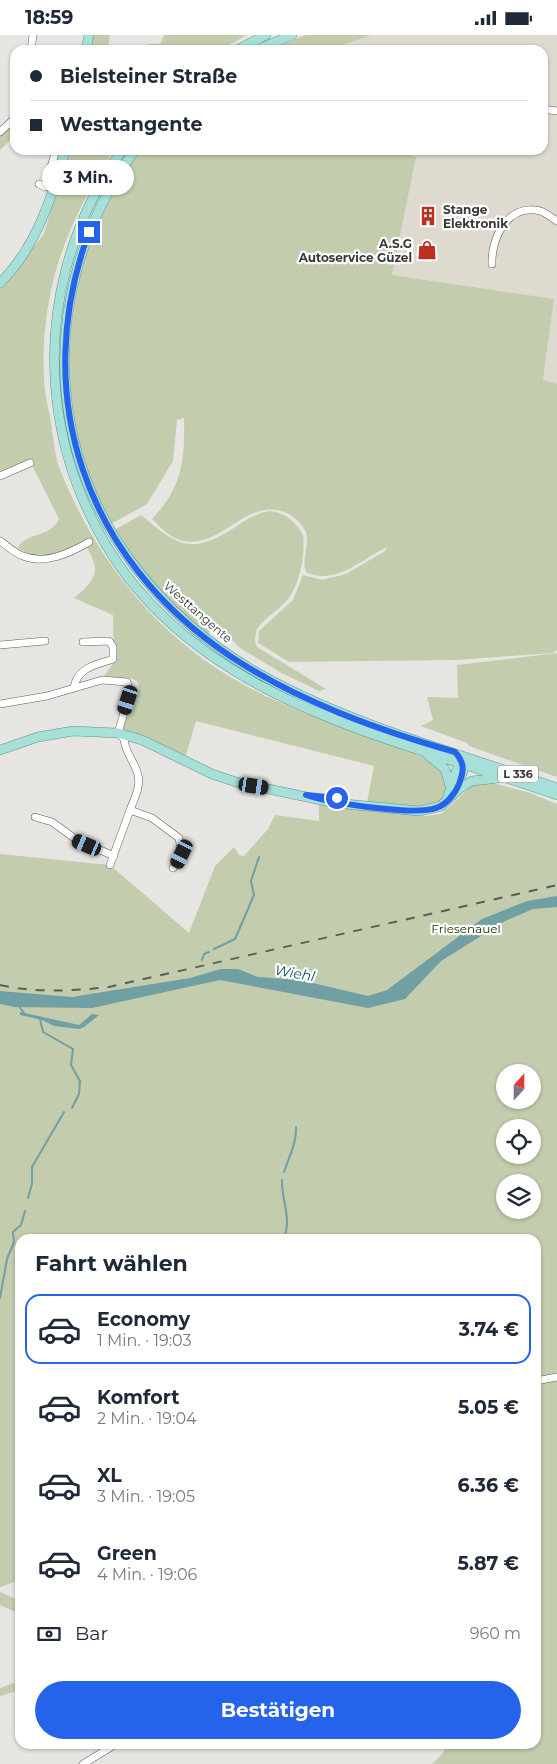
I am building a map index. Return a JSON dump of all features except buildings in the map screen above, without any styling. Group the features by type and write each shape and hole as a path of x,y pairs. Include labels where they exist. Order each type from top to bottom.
{"main road":[{"path":"247,45 266,35"},
{"path":"269,45 292,35"},
{"path":"0,283 20,257 43,215 63,155"},
{"name":"Westtangente","path":"119,155 96,192 80,227 62,282 56,320 54,376 58,413 71,467 92,519 121,567 144,596 171,624 215,659 259,686 353,727 557,795"},
{"name":"Westtangente","path":"133,155 110,188 89,232 72,288 65,335 65,382 73,438 84,475 106,526 125,556 147,584 186,622 230,656 262,676 313,701 366,722 557,788"},
{"name":"L 336","path":"0,751 38,737 73,731 118,733 142,740 212,774 236,782 306,795 337,798 350,803 419,811 436,809 447,801 463,773 463,763 480,760"},
{"path":"420,750 445,769 453,791"},
{"path":"455,752 463,763"},
{"name":"L 336","path":"453,791 476,779 510,779"}],"street":[{"path":"0,131 10,122"},
{"path":"39,184 45,187 55,155"},
{"path":"492,264 492,253 500,227 513,215 527,211 540,211 557,221"},
{"path":"0,476 30,463"},
{"path":"0,541 25,557 50,559 74,551 89,541"},
{"path":"0,645 45,641"},
{"path":"74,687 81,671 113,659 113,647 109,641 83,642"},
{"path":"0,704 47,696 102,680 127,682 130,692 118,733 124,739 125,747 138,775 138,788 110,865"},
{"path":"130,810 152,817 179,838 182,854 173,868"},
{"path":"35,817 52,822 77,840 114,856"},
{"path":"541,1380 557,1377"},
{"path":"83,1764 101,1749"}],"shaded area":[{"path":"372,35 557,35 557,384 543,380 554,299 392,275 416,157 411,155 548,155 548,45 342,45"}],"green space":[{"path":"93,35 110,35 109,45 90,45"},
{"path":"164,35 247,35 229,45 148,45 160,44"},
{"path":"305,35 372,35 342,45 281,45"},
{"path":"10,125 10,140 0,150 0,134"},
{"path":"67,155 111,155 85,198 69,232 49,299 44,342 44,385 56,458 72,497 104,555 144,606 167,630 219,670 244,685 297,710 433,761 445,780 447,793 441,801 429,805 414,806 367,802 374,766 196,721 185,758 123,730 121,727 138,692 138,682 131,678 103,678 114,662 113,615 74,598 88,585 94,574 95,568 90,553 85,544 59,554 44,557 36,556 18,548 26,539 50,529 59,519 31,463 0,475 0,289 44,234"},
{"path":"138,155 411,155 416,157 392,275 554,299 543,380 557,384 557,650 552,653 456,660 289,662 258,643 259,631 293,600 303,575 322,580 346,574 385,551 387,547 348,569 327,576 306,572 307,535 304,528 289,514 274,510 261,511 248,516 211,537 198,541 178,540 170,535 152,519 170,496 180,473 184,447 184,418 177,420 173,461 147,504 111,524 88,476 76,427 71,386 70,344 75,303 84,262 99,223 117,186"},
{"path":"269,511 285,516 300,530 303,535 303,558 297,582 290,596 256,631 257,647 326,689 319,691 280,672 240,648 215,623 207,636 152,584 114,530 141,515 175,540 195,544 219,537 242,522"},
{"path":"557,653 557,777 469,746 467,743 421,726 433,720 427,697 458,698 457,665"},
{"name":"Friesenauel","path":"489,782 530,793 557,804 557,1764 432,1764 443,1753 444,1749 541,1749 541,1234 15,1234 15,1582 0,1587 0,854 110,865 189,933 215,866 234,847 239,855 244,856 268,829 275,815 319,821 319,804 425,816 441,814 473,785"},
{"path":"0,1592 15,1599 15,1612 0,1605"},
{"path":"15,1683 15,1692 0,1696 0,1688"}],"water":[{"path":"557,896 557,907 533,909 505,921 441,961 405,999 368,1008 220,980 92,1008 14,1007 0,1004 0,991 72,997 190,978 221,969 238,969 258,977 300,980 368,996 387,990 482,919 527,901"},
{"path":"20,1012 79,1025 92,1014 99,1015 79,1029 54,1026 42,1020 20,1015"}],"waterway":[{"path":"214,949 235,939 254,895 251,881 259,857"},
{"path":"202,960 204,954 209,952"},
{"path":"18,1005 24,1013"},
{"path":"40,1019 43,1032 73,1049 71,1065 80,1081 79,1094 72,1108"},
{"path":"28,1198 32,1184 32,1167 64,1112"},
{"path":"284,1172 294,1144 296,1127"},
{"path":"282,1180 287,1217 285,1234"},
{"path":"0,1298 7,1259 14,1242 13,1232 21,1225 25,1211"}],"railway":[{"path":"0,985 54,991 109,987 557,885"}],"place":[{"name":"Stange Elektronik","path":"428,216"},
{"name":"A.S.G Autoservice Güzel","path":"427,250"}],"route":[{"path":"89,232 76,269 68,307 64,345 66,401 78,457 90,492 106,526 125,556 147,584 172,610 214,645 262,676 313,701 366,722 455,752 463,763 464,770 455,793 436,809 419,811 335,803 306,795 337,798"}],"water label":[{"name":"Wiehl","path":"295,973"}]}
